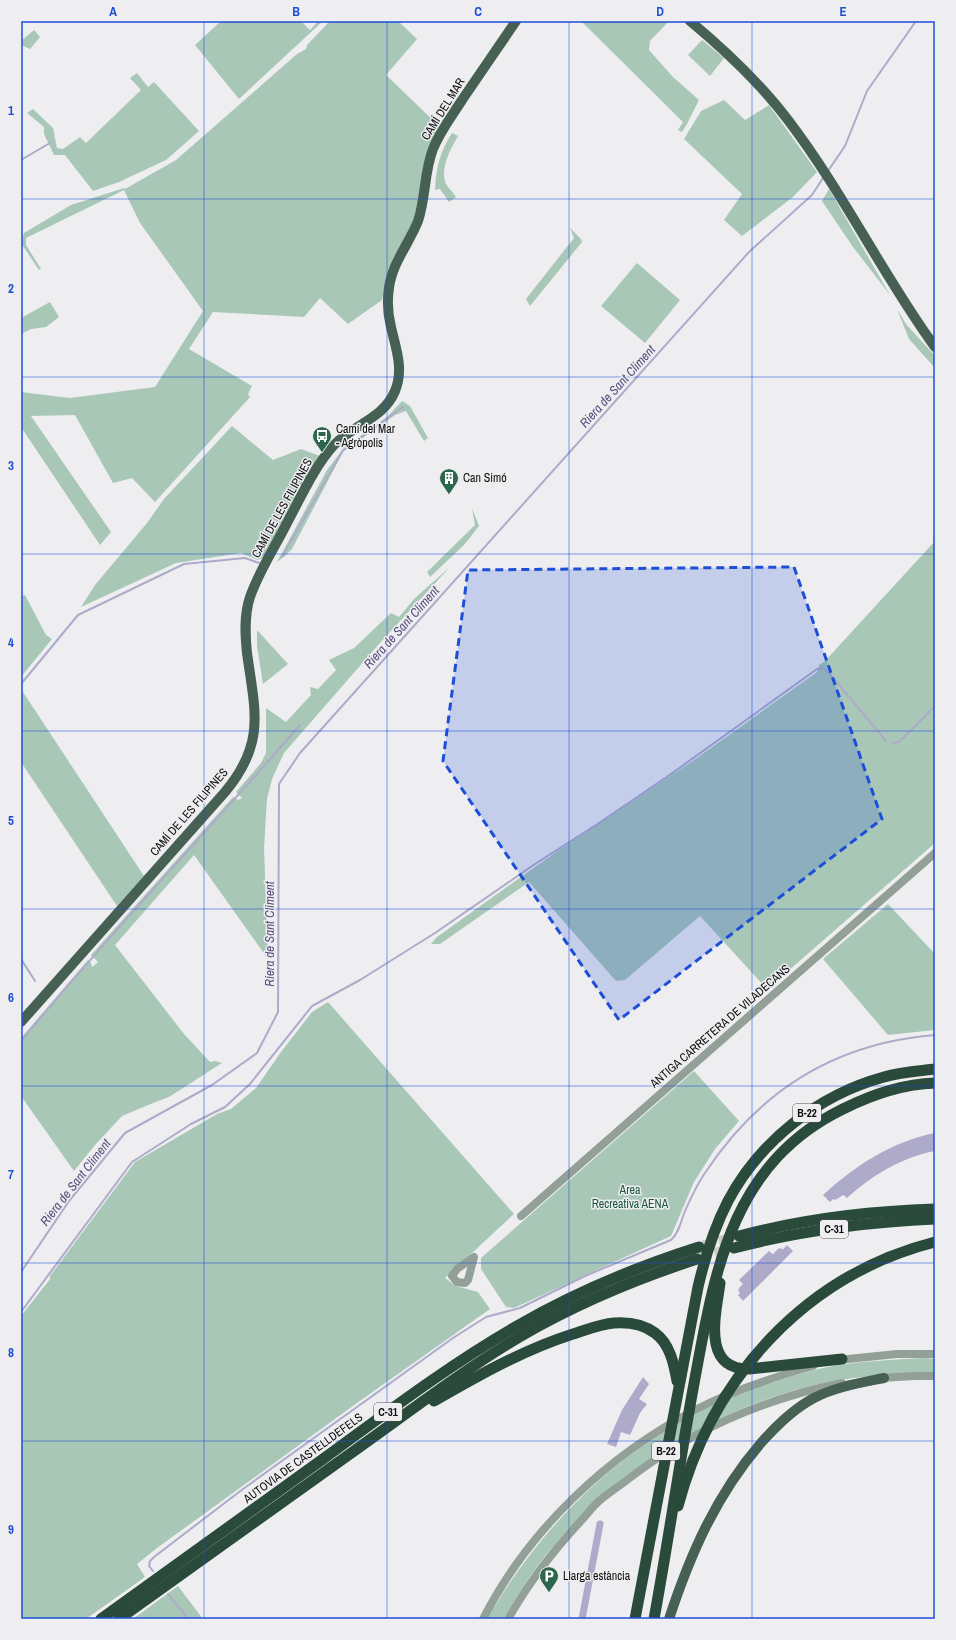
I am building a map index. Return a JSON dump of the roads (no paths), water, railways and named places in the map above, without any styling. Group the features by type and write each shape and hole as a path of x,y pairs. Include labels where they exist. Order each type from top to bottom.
{"highway":[{"name":"B-22","path":"635,1619 698,1287 707,1251 720,1217 738,1183 761,1154 787,1129 809,1112 846,1091 864,1084 900,1073 935,1069"},
{"path":"654,1619 691,1397 717,1281 734,1234 739,1211 772,1162 793,1142 816,1124 853,1104 876,1095 902,1088 935,1083"},
{"name":"C-31","path":"734,1234 864,1214 935,1208"},
{"name":"C-31","path":"734,1248 808,1232 866,1224 935,1219"},
{"path":"666,1551 689,1469 702,1438 735,1381 754,1356 791,1318 838,1282 887,1258 935,1242"},
{"name":"AUTOVIA DE CASTELLDEFELS","path":"101,1619 420,1389 486,1345 517,1326 578,1294 632,1271 699,1247"},
{"name":"AUTOVIA DE CASTELLDEFELS","path":"119,1619 461,1374 549,1321 619,1288 696,1259"},
{"path":"717,1281 714,1338 717,1350 727,1363 737,1368 749,1369 842,1359"},
{"path":"390,1425 471,1379 518,1355 573,1334 614,1323 638,1325 659,1337 671,1356 678,1390"}],"main road":[{"name":"CAMÍ DEL MAR","path":"332,447 348,433 381,411 395,391 400,367 389,319 388,304 389,286 394,269 419,218 430,159 441,132 516,21"},
{"path":"690,21 729,55 753,79 788,120 820,165 899,295 935,347"},
{"name":"CAMÍ DE LES FILIPINES","path":"21,1022 225,792 241,770 251,745 256,718 245,626 249,603 260,575 299,502 325,456 332,447"},
{"path":"669,1619 682,1581 702,1532 725,1491 760,1444 787,1416 815,1398 844,1387 884,1378"}],"street":[{"name":"ANTIGA CARRETERA DE VILADECANS","path":"521,1216 935,854"},
{"path":"483,1619 509,1575 548,1525 586,1486 625,1453 682,1417 746,1387 781,1375 842,1359 897,1354 935,1354"},
{"path":"508,1619 524,1591 543,1565 596,1504 656,1458 694,1435 718,1422 759,1405 816,1388 884,1378 935,1376"}],"waterway":[{"name":"Riera de Sant Climent","path":"828,171 845,146 867,91 916,21"},
{"path":"21,160 50,143"},
{"name":"Riera de Sant Climent","path":"21,1272 69,1201 125,1133 212,1085 257,1053 278,1012 279,784 300,753 749,252 812,195 823,178"},
{"path":"282,557 343,450 403,407"},
{"path":"21,684 78,615 184,564 245,558 259,563"},
{"path":"21,1312 132,1162 191,1124 225,1107 250,1084 312,1006 360,980 435,933 535,864 671,774 817,669 823,668 830,674 886,741"},
{"path":"893,743 899,742 935,706"},
{"path":"21,1041 89,961 300,725"},
{"path":"21,959 35,981"},
{"path":"153,1571 149,1566 150,1561 154,1557 243,1489 453,1338 486,1317 520,1308 585,1276 671,1240 678,1230 694,1191 705,1173 726,1144 750,1118 775,1095 803,1076 833,1061 865,1048 899,1040 935,1035"},
{"path":"835,1196 849,1187"},
{"path":"769,1263 780,1252"},
{"path":"742,1290 752,1280"},
{"path":"582,1619 600,1524"},
{"path":"168,1594 188,1619"}],"tunnel":[{"path":"703,1246 736,1237"},
{"path":"699,1258 732,1249"}],"place":[{"name":"Camí del Mar - Agròpolis","path":"322,453"},
{"name":"Can Simó","path":"449,495"},
{"name":"Llarga estància","path":"549,1593"}],"park label":[{"name":"Area Recreativa AENA","path":"630,1197"}]}
